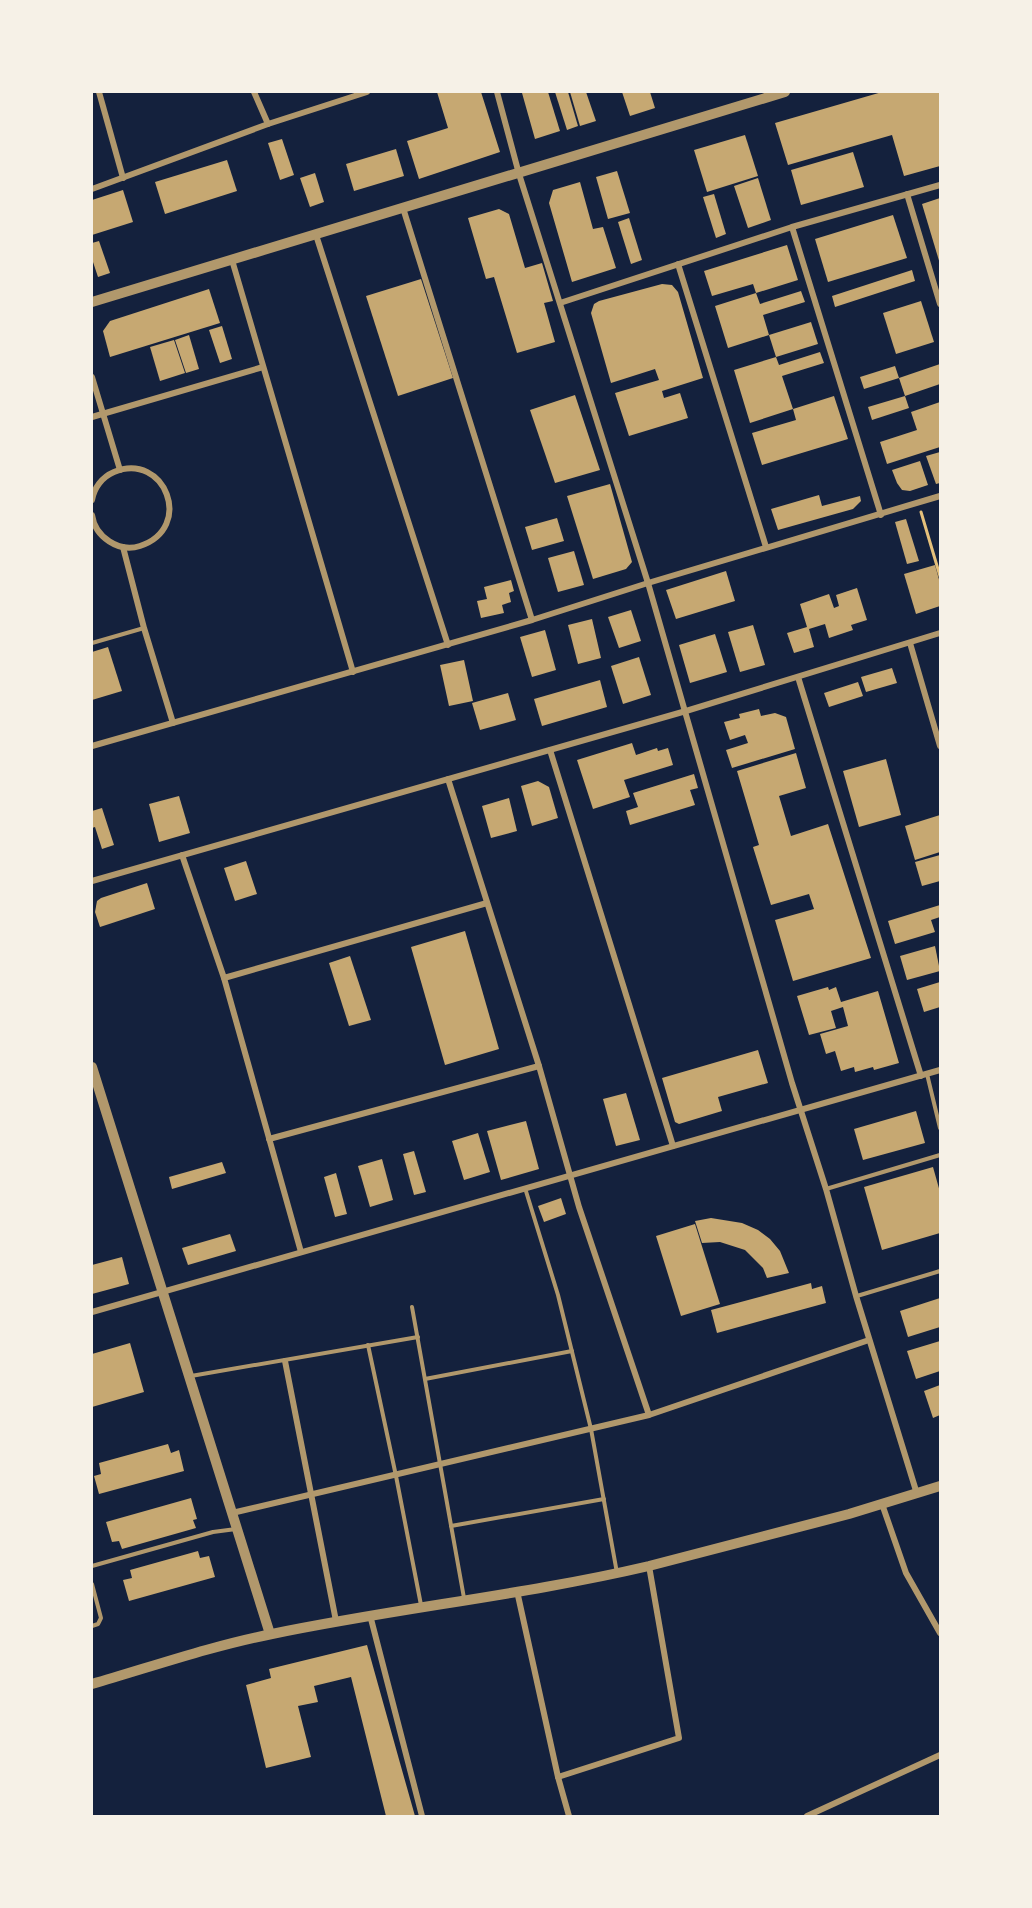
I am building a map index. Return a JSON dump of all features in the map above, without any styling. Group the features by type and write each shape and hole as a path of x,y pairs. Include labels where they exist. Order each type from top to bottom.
{"street":[{"path":"99,92 123,178"},
{"path":"254,92 268,124"},
{"path":"92,189 268,124 367,92"},
{"path":"497,92 519,174 648,583 800,1110 826,1189 869,1340 917,1494"},
{"path":"92,302 785,92"},
{"path":"560,303 792,227 940,184"},
{"path":"907,194 940,304"},
{"path":"404,208 532,620"},
{"path":"792,227 881,515"},
{"path":"316,235 448,645"},
{"path":"232,260 353,672"},
{"path":"678,264 766,548"},
{"path":"92,417 263,367"},
{"path":"92,377 120,470"},
{"path":"92,500 99,484 108,475 133,468 146,471 156,478 167,494 170,513 159,536 136,547 123,547 104,538 92,519"},
{"path":"92,746 448,645 940,496"},
{"path":"123,547 144,628 173,723"},
{"path":"92,881 686,711 940,633"},
{"path":"910,643 940,746"},
{"path":"798,677 924,1075"},
{"path":"549,750 673,1146"},
{"path":"448,779 539,1066 569,1176 649,1415"},
{"path":"182,855 224,978 301,1252"},
{"path":"224,978 487,903"},
{"path":"92,1066 270,1634"},
{"path":"269,1139 539,1066"},
{"path":"92,1312 940,1070"},
{"path":"232,1513 649,1415 869,1340"},
{"path":"285,1361 336,1621"},
{"path":"92,1684 270,1634 649,1566 882,1504 940,1486"},
{"path":"882,1504 906,1573 940,1633"},
{"path":"558,1777 679,1738 649,1566"},
{"path":"516,1590 558,1777 569,1816"},
{"path":"370,1616 422,1816"},
{"path":"807,1816 940,1755"}],"lane":[{"path":"92,643 144,628"},
{"path":"924,1075 940,1128"},
{"path":"826,1189 940,1155"},
{"path":"525,1188 558,1295 591,1429 617,1573"},
{"path":"856,1296 940,1271"},
{"path":"412,1307 464,1599"},
{"path":"189,1376 418,1337"},
{"path":"368,1345 421,1606"},
{"path":"425,1379 572,1352"},
{"path":"452,1526 604,1499"},
{"path":"92,1566 213,1532 237,1529"},
{"path":"92,1584 101,1622 92,1626"}],"path":[{"path":"919,503 940,576"}],"building":[{"path":"437,92 481,92 500,152 419,179 407,141 448,128"},
{"path":"548,92 560,131 535,139 522,93"},
{"path":"555,92 568,92 578,126 567,130"},
{"path":"570,92 586,92 596,121 580,126"},
{"path":"622,92 650,92 655,108 630,116"},
{"path":"882,92 940,92 940,166 904,176 892,135 788,165 775,123"},
{"path":"745,135 758,176 707,192 694,150"},
{"path":"282,139 294,175 280,180 268,143"},
{"path":"396,149 404,176 354,191 346,164"},
{"path":"853,152 864,187 801,205 791,170"},
{"path":"227,160 237,191 165,214 155,182"},
{"path":"617,171 630,213 608,219 596,177"},
{"path":"315,173 324,202 310,207 300,178"},
{"path":"758,178 771,220 748,228 734,186"},
{"path":"580,182 593,229 603,227 616,268 572,282 549,203 553,190"},
{"path":"123,190 133,222 92,235 92,200"},
{"path":"714,194 726,234 716,238 703,197"},
{"path":"940,198 940,264 922,204"},
{"path":"499,209 509,214 525,268 542,263 553,301 544,303 555,342 517,353 494,277 486,279 468,218"},
{"path":"893,215 907,258 828,282 815,239"},
{"path":"629,218 642,260 631,264 618,222"},
{"path":"99,241 110,273 98,277 92,259 92,243"},
{"path":"787,245 798,280 756,293 753,284 712,296 704,271"},
{"path":"912,270 915,281 835,307 832,296"},
{"path":"421,279 453,378 398,396 366,296"},
{"path":"662,284 672,285 678,292 703,378 662,391 664,398 680,393 688,418 629,436 615,393 659,380 655,369 611,383 591,313 594,304 599,301"},
{"path":"209,289 220,323 110,357 103,331 110,321"},
{"path":"801,291 805,302 763,315 769,335 728,348 715,306 756,293 760,304"},
{"path":"921,301 934,342 896,354 883,313"},
{"path":"811,322 818,344 776,357 769,335"},
{"path":"222,326 232,359 220,363 209,330"},
{"path":"189,335 199,369 186,373 175,340"},
{"path":"174,340 185,373 160,381 150,347"},
{"path":"820,352 824,363 782,376 793,409 750,423 734,370 776,357 779,365"},
{"path":"940,364 940,384 905,396 899,378"},
{"path":"895,366 899,378 864,389 860,377"},
{"path":"575,395 600,470 555,483 530,410"},
{"path":"834,396 848,439 762,465 752,433 796,420 793,409"},
{"path":"905,396 909,408 872,420 868,407"},
{"path":"940,402 940,447 887,464 880,442 917,430 911,412"},
{"path":"940,452 940,483 936,484 926,456"},
{"path":"920,461 928,485 910,491 902,490 892,470"},
{"path":"610,484 632,562 626,569 593,579 567,496"},
{"path":"819,495 822,506 860,496 861,501 853,509 778,530 771,509"},
{"path":"557,518 564,541 532,550 525,527"},
{"path":"906,519 919,561 907,564 895,522"},
{"path":"574,551 584,585 558,592 548,558"},
{"path":"935,565 940,583 940,606 916,614 904,574"},
{"path":"726,571 735,601 676,619 666,590"},
{"path":"511,580 514,591 509,593 511,602 502,605 504,613 481,618 477,601 487,599 484,587"},
{"path":"857,588 867,620 851,625 853,630 829,638 825,624 809,629 814,647 794,653 787,633 807,627 800,604 829,594 834,608 839,606 836,595"},
{"path":"631,610 641,641 619,648 608,617"},
{"path":"592,619 601,658 578,664 568,625"},
{"path":"753,625 765,665 740,672 728,632"},
{"path":"545,630 556,670 532,677 520,637"},
{"path":"715,634 727,672 690,683 679,645"},
{"path":"108,647 122,691 92,700 92,652"},
{"path":"639,657 651,695 623,704 611,666"},
{"path":"464,660 473,701 449,706 440,665"},
{"path":"892,668 897,683 866,692 861,677"},
{"path":"600,680 607,707 542,726 534,699"},
{"path":"858,682 863,696 829,707 824,693"},
{"path":"508,693 516,720 480,730 472,703"},
{"path":"759,709 761,716 775,713 786,717 795,749 732,768 726,750 748,743 745,735 730,740 724,722 740,718 739,714"},
{"path":"632,743 636,755 657,748 658,751 668,748 673,765 624,780 630,797 593,809 577,760"},
{"path":"796,753 806,788 779,796 791,836 828,824 871,958 793,981 775,920 814,909 809,894 771,905 753,847 759,845 737,771"},
{"path":"886,759 901,815 859,827 843,771"},
{"path":"694,774 698,788 690,790 695,805 630,825 626,811 638,807 633,793"},
{"path":"538,781 549,787 558,818 532,826 521,786"},
{"path":"179,796 190,833 159,842 149,804"},
{"path":"509,798 517,831 491,838 482,806"},
{"path":"102,808 114,845 102,849 95,827 92,828 92,811"},
{"path":"940,815 940,852 915,860 905,826"},
{"path":"940,855 940,881 922,886 915,862"},
{"path":"246,861 257,894 235,901 224,868"},
{"path":"147,883 155,909 100,927 95,912 97,901"},
{"path":"940,905 940,917 931,920 935,932 895,944 888,921"},
{"path":"465,931 499,1049 445,1065 411,947"},
{"path":"935,946 940,971 907,980 900,956"},
{"path":"350,956 371,1020 349,1026 329,963"},
{"path":"940,982 940,1007 924,1012 917,989"},
{"path":"828,987 829,990 836,987 841,1002 878,991 899,1063 874,1070 873,1067 855,1072 854,1067 841,1071 835,1051 826,1054 820,1034 848,1026 843,1007 831,1011 836,1028 809,1035 797,996"},
{"path":"758,1050 768,1083 718,1097 722,1111 679,1124 675,1122 662,1078"},
{"path":"626,1093 640,1140 616,1146 603,1099"},
{"path":"916,1111 925,1143 863,1160 854,1129"},
{"path":"526,1121 539,1169 501,1180 487,1131"},
{"path":"478,1133 490,1172 464,1180 452,1141"},
{"path":"414,1151 426,1192 414,1195 403,1154"},
{"path":"382,1159 393,1200 370,1207 358,1166"},
{"path":"222,1162 226,1173 172,1189 169,1177"},
{"path":"933,1167 940,1192 940,1233 882,1250 864,1187"},
{"path":"336,1173 347,1214 335,1217 324,1177"},
{"path":"561,1198 566,1214 544,1222 538,1206"},
{"path":"711,1218 742,1223 758,1230 780,1251 789,1273 767,1278 763,1268 745,1250 720,1242 702,1243 695,1221"},
{"path":"695,1224 720,1304 681,1316 656,1236"},
{"path":"230,1234 236,1251 188,1265 182,1248"},
{"path":"122,1257 129,1284 92,1294 92,1265"},
{"path":"811,1283 812,1289 822,1286 826,1303 717,1333 711,1310"},
{"path":"940,1298 940,1327 908,1337 900,1311"},
{"path":"940,1341 940,1371 916,1379 907,1351"},
{"path":"130,1343 144,1392 92,1407 92,1354"},
{"path":"940,1385 940,1415 933,1418 924,1391"},
{"path":"168,1444 171,1453 179,1450 184,1471 99,1494 94,1476 101,1474 99,1463"},
{"path":"191,1498 197,1519 193,1520 196,1528 122,1549 119,1541 112,1542 106,1522"},
{"path":"198,1551 200,1558 209,1556 215,1577 129,1601 123,1580 132,1578 130,1570"},
{"path":"367,1645 415,1816 386,1816 351,1677 314,1686 318,1702 298,1706 311,1757 266,1768 246,1685 271,1678 269,1669"}]}
